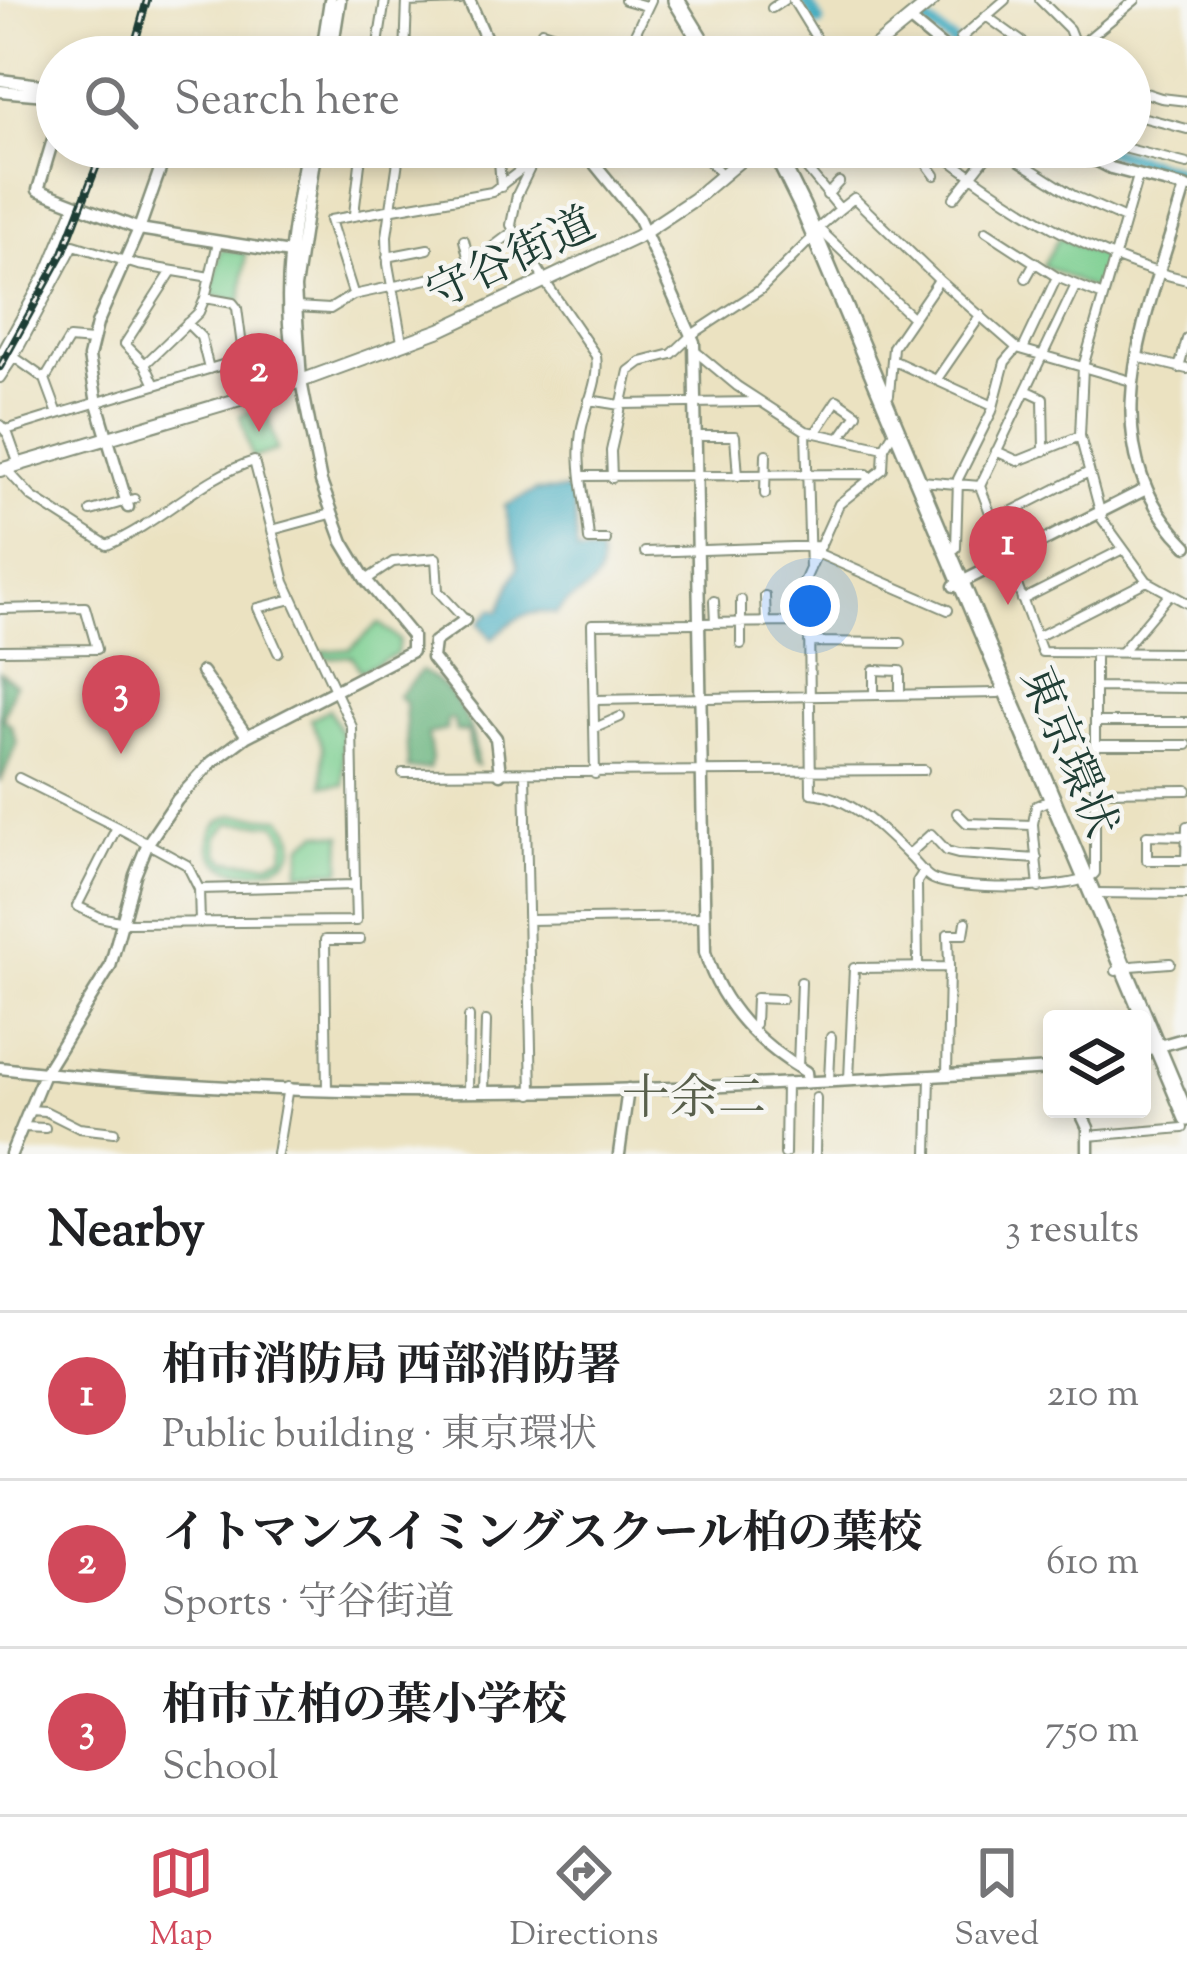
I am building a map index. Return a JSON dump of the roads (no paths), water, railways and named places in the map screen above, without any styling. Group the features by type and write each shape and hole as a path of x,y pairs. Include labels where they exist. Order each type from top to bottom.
{"highway":[{"path":"676,0 701,36"},
{"path":"686,0 704,36"},
{"name":"東京環状","path":"773,168 814,234 888,442 959,584 1134,1010"},
{"name":"東京環状","path":"783,168 949,550 998,693 1086,885"},
{"name":"東京環状","path":"1120,970 1133,1010"},
{"name":"東京環状","path":"1151,1054 1186,1129"}],"main road":[{"path":"888,36 933,0"},
{"name":"守谷街道","path":"8,468 302,381 402,342 645,229 694,200 733,168"}],"street":[{"path":"324,36 330,0"},
{"path":"334,36 340,0"},
{"path":"379,36 385,0"},
{"path":"406,36 407,1 464,0 483,36"},
{"path":"625,0 649,3 635,36"},
{"path":"772,8 784,0"},
{"path":"794,0 815,36"},
{"path":"963,36 1005,0"},
{"path":"1040,0 1072,36"},
{"path":"1089,36 1135,0"},
{"path":"986,16 1014,36"},
{"path":"909,19 926,36"},
{"path":"0,80 36,84"},
{"path":"0,91 36,95"},
{"path":"1151,95 1187,100"},
{"path":"1151,120 1187,129"},
{"path":"1151,155 1187,164"},
{"path":"45,168 38,190 139,229 290,253"},
{"path":"92,512 130,502 97,403 90,369 92,340 161,168"},
{"path":"302,381 295,371 288,326 290,253 304,168"},
{"path":"11,1154 44,1073 110,968 148,843 186,789 247,736 412,651 414,640 366,580 343,542 321,482 302,381 295,307 312,168"},
{"path":"353,214 359,168"},
{"path":"397,168 387,257 402,342"},
{"path":"500,168 501,188"},
{"path":"353,293 330,220 475,196 501,188 525,168"},
{"path":"529,168 517,195 514,231 592,346 598,370 581,431 581,476 589,540 606,540"},
{"path":"597,168 645,229 693,334 704,952 712,974 749,1030 806,1072 807,1081"},
{"path":"715,168 723,176"},
{"path":"930,168 935,175"},
{"path":"961,168 1062,234 1114,258 1187,280"},
{"path":"954,198 978,168"},
{"path":"1029,168 1125,219"},
{"path":"1111,168 1186,184 1131,381 1131,436 1146,489 1166,523 1187,546"},
{"path":"808,169 840,208"},
{"path":"1138,176 1083,367 1080,436 1099,513 1147,580 1187,603"},
{"path":"826,195 839,182"},
{"path":"612,478 611,451 629,371 641,362 672,354 693,334 760,290 854,198 1020,349 1131,381"},
{"path":"58,414 45,379 2,352 47,271 74,206"},
{"path":"295,307 330,309 353,295 460,272 514,231"},
{"path":"986,231 1057,277 1103,296"},
{"path":"814,234 912,317"},
{"path":"464,240 470,265"},
{"path":"145,364 205,298 218,242"},
{"path":"0,377 74,245 124,262 210,277"},
{"path":"387,257 428,250"},
{"path":"1026,278 1035,262"},
{"path":"155,385 125,341 172,271"},
{"path":"949,550 956,548 958,483 993,406 1005,362 1020,349 1057,277"},
{"path":"883,398 889,395 893,347 939,280"},
{"path":"1076,285 980,486 1042,652 1187,653"},
{"path":"117,827 77,906 122,922 356,921 352,727 292,598 254,460 222,470 180,503 107,544 32,497 8,468 3,428 239,360 243,355 237,308 205,298"},
{"path":"937,379 981,315"},
{"path":"187,323 201,337 209,370"},
{"path":"45,379 69,339 92,340"},
{"path":"1137,357 1183,369 1187,339"},
{"path":"695,351 758,402 811,432 888,442 883,469 839,504 786,622"},
{"path":"892,360 993,406"},
{"path":"1026,390 1043,398 1044,451"},
{"path":"589,400 620,405 758,402"},
{"path":"810,569 807,475 811,432 837,400 857,414 840,438"},
{"path":"696,436 738,440 738,476"},
{"path":"996,451 1018,461 1080,436"},
{"path":"765,494 766,454"},
{"path":"993,521 1088,473"},
{"path":"581,476 867,474 871,478"},
{"path":"918,481 980,486"},
{"path":"959,584 1146,489"},
{"path":"272,530 331,514"},
{"path":"645,552 807,546 948,610"},
{"path":"1022,600 1124,549"},
{"path":"366,580 393,562 436,559 438,591 465,620 434,643 432,658 496,738 500,774"},
{"path":"1036,638 1147,580"},
{"path":"802,583 825,592"},
{"path":"1120,652 1171,593"},
{"path":"765,596 766,623"},
{"path":"278,652 258,608 292,598"},
{"path":"741,600 741,644"},
{"path":"714,601 715,623"},
{"path":"0,609 85,607 97,649 0,650"},
{"path":"595,774 592,624 809,622 811,793 838,799 854,810 930,878 1187,894"},
{"path":"809,642 901,643"},
{"path":"1086,885 1094,873 1095,652"},
{"path":"874,694 874,670 900,670 901,694"},
{"path":"202,672 247,736"},
{"path":"1095,687 1187,688"},
{"path":"595,700 998,693"},
{"path":"595,728 620,717"},
{"path":"1095,722 1187,722"},
{"path":"1095,745 1187,745"},
{"path":"403,773 924,770"},
{"path":"525,773 532,1094"},
{"path":"20,778 187,865 199,889 200,924"},
{"path":"1095,791 1187,790"},
{"path":"1040,888 1033,824 1036,806 1045,802"},
{"path":"957,813 967,823 1033,824"},
{"path":"1187,826 1187,836 1186,860 1147,860 1147,835 1187,836"},
{"path":"908,855 931,834 947,851 958,854 1037,859"},
{"path":"918,967 917,882 924,872"},
{"path":"199,889 355,885"},
{"path":"529,920 703,917"},
{"path":"947,1075 948,934 964,934 966,922"},
{"path":"327,1090 326,940 360,940"},
{"path":"1120,970 1170,963"},
{"path":"849,1079 854,968 949,967"},
{"path":"798,1067 801,982"},
{"path":"749,1030 755,1024 756,998 781,999"},
{"path":"468,1094 469,1017"},
{"path":"484,1094 487,1022"},
{"path":"829,1080 831,1037"},
{"path":"1151,1044 1187,1038"},
{"path":"0,1068 327,1090 468,1094 1043,1070"},
{"path":"928,1154 930,1076"},
{"path":"785,1154 786,1083"},
{"path":"277,1154 288,1087"},
{"path":"619,1154 628,1089"},
{"path":"815,1154 816,1098"},
{"path":"29,1110 45,1111 79,1128 115,1132"},
{"path":"1086,1118 1088,1154"},
{"path":"22,1126 45,1128"},
{"path":"1088,1136 1186,1129"}],"water":[{"path":"573,490 577,553 599,552 598,576 556,614 521,617 492,639 479,623 492,609 499,611 518,567 505,506 535,491"}],"waterway":[{"path":"805,0 819,22"},
{"path":"922,19 945,36"},
{"path":"1151,163 1187,174"}],"railway":[{"path":"137,36 147,0"},
{"path":"0,367 63,253 96,168"}],"place":[{"name":"イトマンスイミングスクール柏の葉校","path":"259,432"},
{"name":"柏市消防局 西部消防署","path":"1008,605"},
{"name":"柏市立柏の葉小学校","path":"121,754"}],"district":[{"name":"十余二","path":"694,1096"}]}
